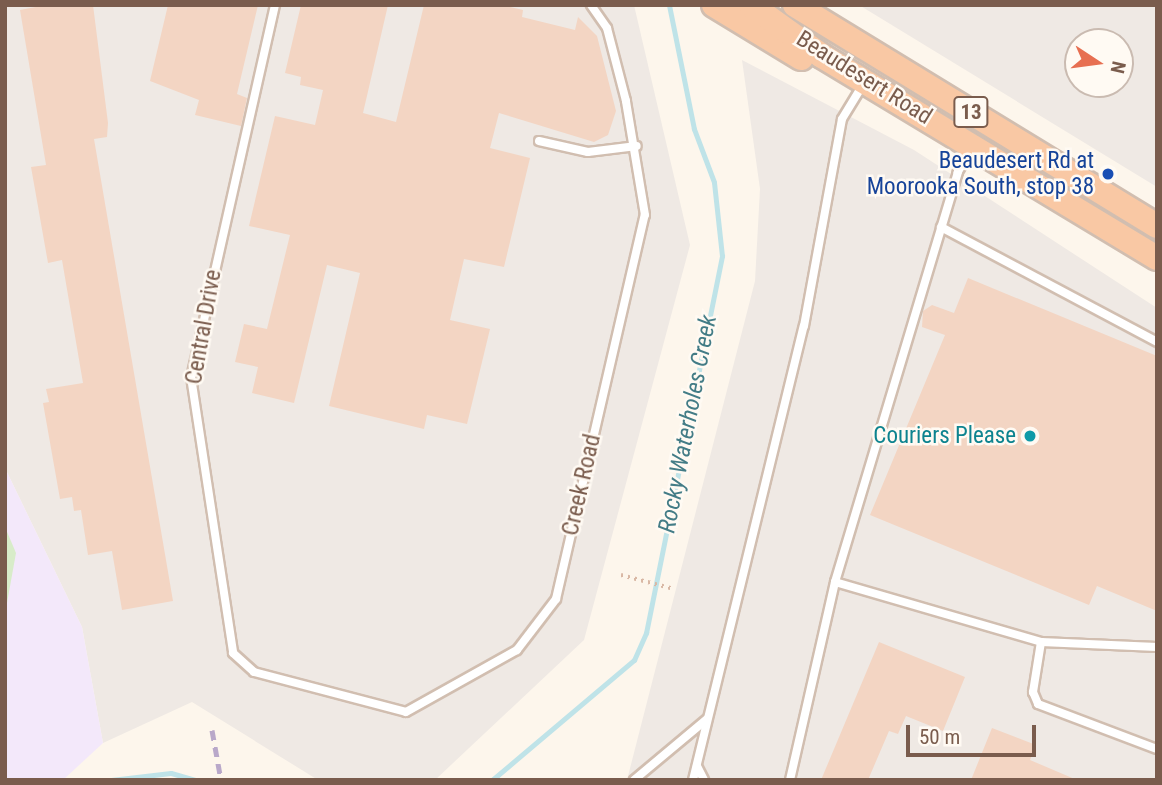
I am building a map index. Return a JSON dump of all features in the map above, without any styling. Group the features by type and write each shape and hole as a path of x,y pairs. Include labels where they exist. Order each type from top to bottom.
{"highway":[{"path":"714,5 803,59 822,56"},
{"name":"Beaudesert Road","path":"751,5 822,56 1157,258"},
{"name":"Beaudesert Road","path":"795,5 1157,226"}],"lane":[{"name":"Central Drive","path":"233,653 191,377 275,5"},
{"name":"Creek Road","path":"233,653 254,671 406,712 474,679 538,629 556,599 645,215 637,146 607,28 591,5"},
{"path":"693,780 804,326 842,118 866,81"},
{"path":"539,141 588,152 637,146"},
{"path":"790,780 835,582 941,228 973,146"},
{"path":"941,228 1157,342"},
{"path":"835,582 1041,642 1157,647"},
{"path":"1041,642 1033,692 1038,704 1157,749"},
{"path":"634,780 708,718"},
{"path":"697,766 704,780"}],"path":[{"path":"621,575 674,590"}],"shaded area":[{"path":"5,5 634,5 690,245 584,640 435,780 318,780 192,702 103,743 82,627 5,468"},
{"path":"859,5 1157,5 1157,187"},
{"path":"742,60 914,150 1157,308 1157,780 627,780 755,281 760,189"},
{"path":"5,468 82,627 103,743 63,780 5,780"}],"green space":[{"path":"5,527 16,553 5,614"}],"building":[{"path":"46,5 93,5 108,123 107,137 94,139 173,601 122,610 112,551 88,555 81,510 74,511 72,497 60,499 43,403 49,402 46,389 83,383 62,260 48,263 31,167 46,165 20,10"},
{"path":"168,5 258,5 237,94 247,98 241,126 195,115 199,100 150,81"},
{"path":"301,5 388,5 363,113 396,122 424,5 502,5 523,10 522,17 575,30 578,17 597,36 616,111 608,135 594,142 499,113 490,148 530,158 504,267 464,259 450,320 490,329 467,424 427,415 424,429 329,406 360,273 327,265 294,403 252,393 258,367 235,362 244,324 267,329 290,235 249,226 275,116 315,125 323,90 300,85 301,77 285,73"},
{"name":"Couriers Please","path":"968,278 1157,356 1157,611 1097,586 1089,605 870,515 945,335 922,327 923,311 932,305 954,313"},
{"path":"879,642 965,677 943,731 906,716 898,734 889,731 868,780 821,780"},
{"path":"992,728 1036,745 1030,760 1077,780 971,780"}],"waterway":[{"name":"Rocky Waterholes Creek","path":"492,780 634,660 646,633 722,256 714,182 694,129 669,5"},
{"name":"Rocky Waterholes Creek","path":"111,780 171,773 195,780"}],"railway":[{"path":"212,730 221,780"}],"place":[{"name":"Beaudesert Rd at Moorooka South, stop 38","path":"1108,174"},
{"name":"Couriers Please","path":"1030,436"}]}
